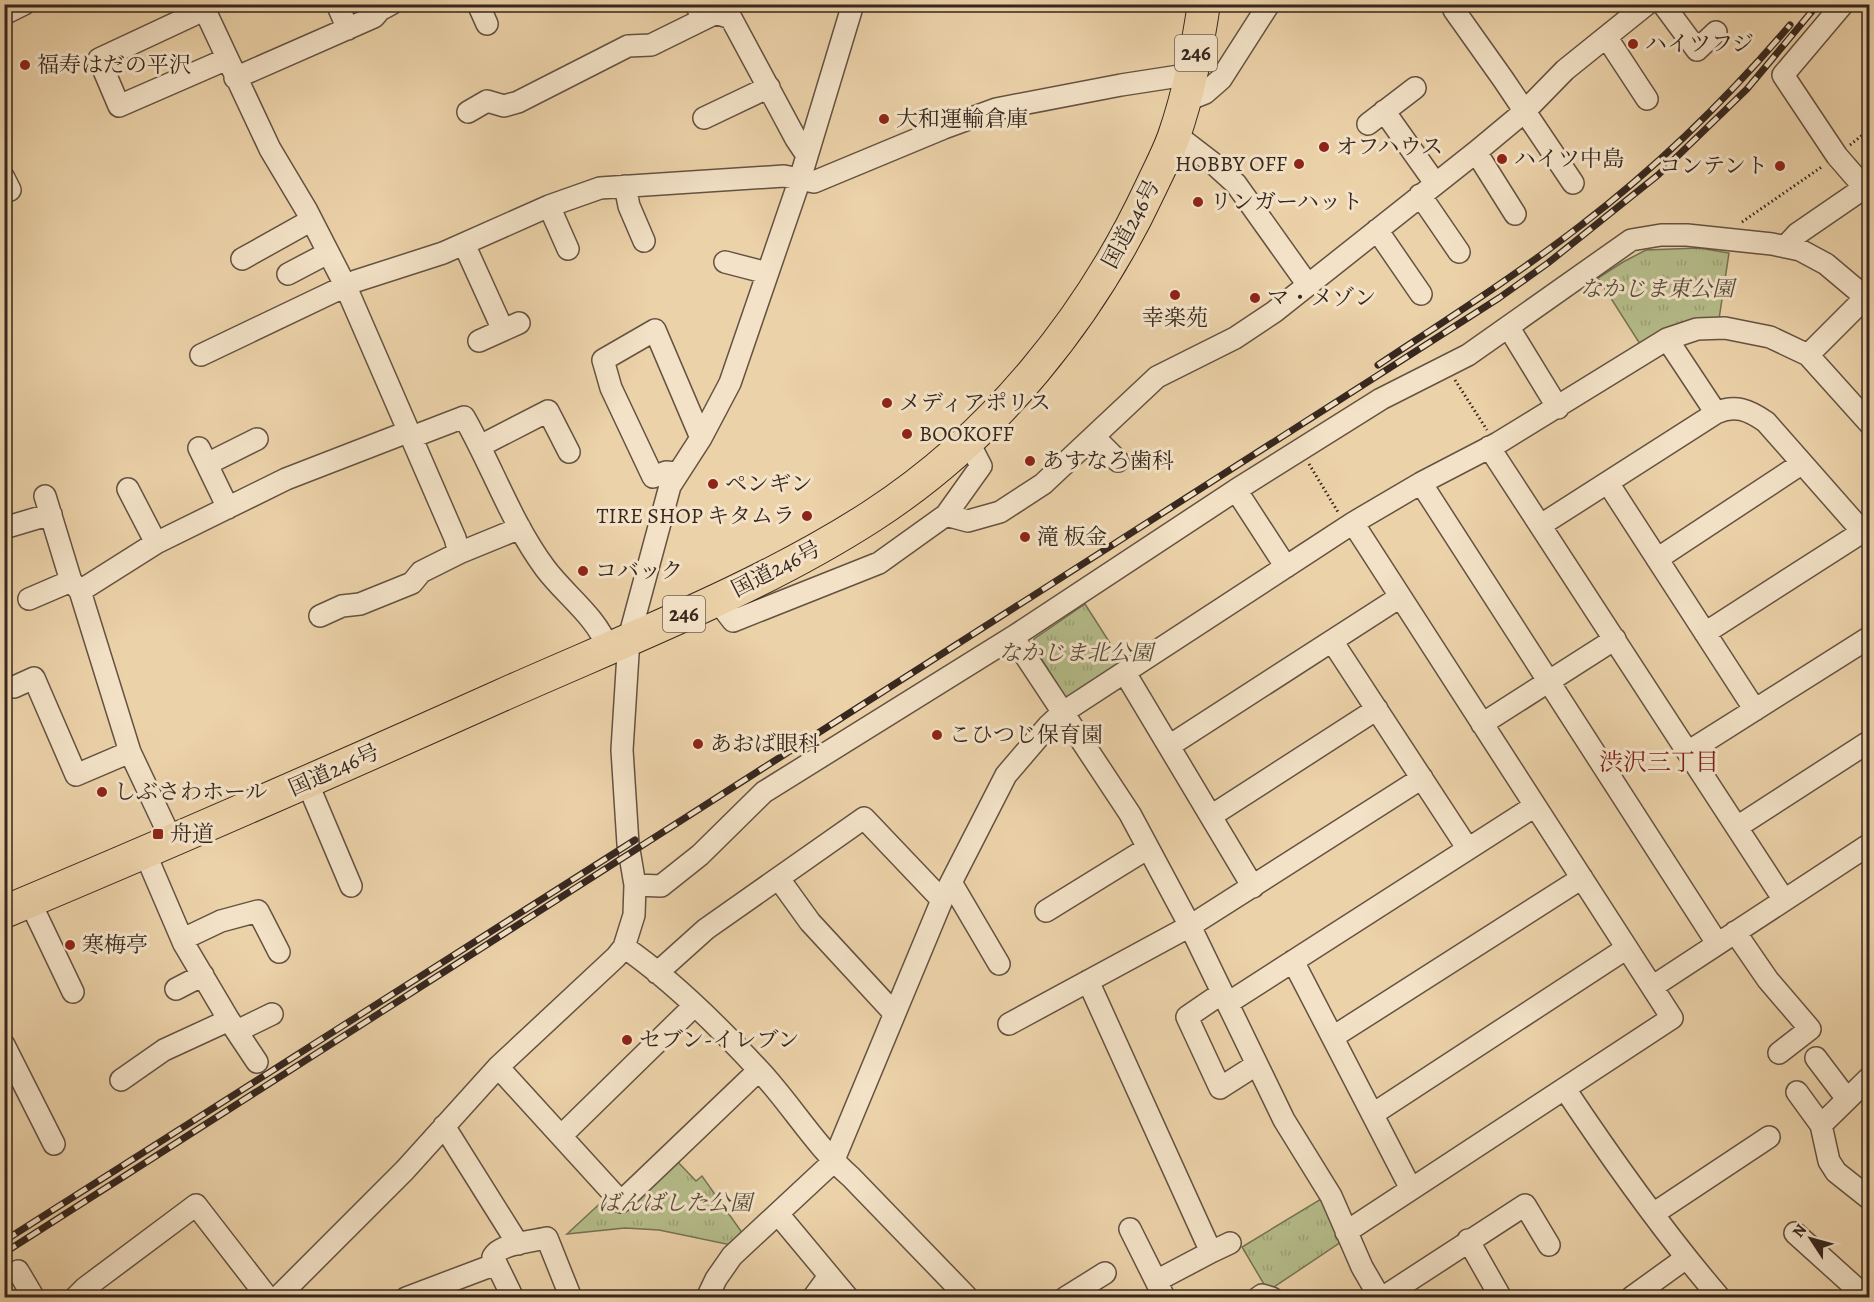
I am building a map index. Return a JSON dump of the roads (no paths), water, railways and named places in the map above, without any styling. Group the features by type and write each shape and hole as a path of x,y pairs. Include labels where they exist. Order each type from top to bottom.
{"highway":[{"name":"国道246号","path":"17,907 308,782 716,599 818,548 874,514 929,474 968,441 1008,401 1046,357 1100,282 1136,220 1174,135 1189,88 1204,4"}],"street":[{"path":"4,14 24,4"},
{"path":"337,4 348,29"},
{"path":"391,4 380,10 374,17 348,29 231,68 119,106 99,59 203,7 231,68 270,149 307,211 310,221 346,287 411,434 455,538 459,553"},
{"path":"478,4 487,24"},
{"path":"696,4 697,7 731,18 806,154"},
{"path":"277,1298 405,1170 498,1067 624,947 634,915 635,885 628,844 619,643 670,486 701,438 730,383 800,178 853,4"},
{"path":"201,355 356,281 443,253 549,206 600,188 784,176 814,182 996,109 1121,85 1189,88 1205,93 1221,79 1269,4"},
{"path":"1454,4 1454,10 1572,183"},
{"path":"946,514 968,521 1000,512 1043,484 1157,377 1235,338 1308,285 1476,152 1524,112 1564,70 1647,4"},
{"path":"1663,4 1697,50 1716,32"},
{"path":"1785,247 1797,234 1867,191 1837,156 1783,75 1843,4"},
{"path":"475,103 487,101 504,106 512,104 566,70 628,46 651,45 716,13"},
{"path":"1607,38 1647,99"},
{"path":"704,118 769,87"},
{"path":"1415,88 1376,118 1427,189 1459,252"},
{"path":"1174,135 1214,164 1236,184 1308,285"},
{"path":"1476,152 1515,214"},
{"path":"625,186 629,206 644,241"},
{"path":"549,206 568,249"},
{"path":"242,259 310,221"},
{"path":"1377,230 1421,294"},
{"path":"635,885 662,886 700,855 764,792 1012,637 1236,490 1381,399 1468,356 1631,240 1661,235 1687,235 1785,247 1800,250 1826,264 1868,299 1808,355"},
{"path":"464,244 511,326 479,341"},
{"path":"288,274 328,253"},
{"path":"725,262 767,273"},
{"path":"1509,328 1558,408"},
{"path":"707,1298 732,1256 833,1162 947,892 1006,775 1062,713 1350,525 1491,442 1558,408 1667,339 1696,329 1725,328 1770,337 1808,355 1869,424"},
{"path":"677,473 666,472 654,477 611,388 603,360 655,330 701,438"},
{"path":"1667,339 1716,413"},
{"path":"480,446 554,407 569,452"},
{"path":"1541,525 1716,413 1727,408 1753,413 1766,422 1801,464 1866,529 1705,633"},
{"path":"29,599 76,586 156,543 286,479 464,417 520,528 545,568 601,632 619,643"},
{"path":"1094,436 1118,461"},
{"path":"228,508 203,456 257,439"},
{"path":"716,599 733,621 879,563 946,514 981,466 968,441"},
{"path":"1491,442 1541,525 1784,900"},
{"path":"1657,560 1801,464"},
{"path":"1421,483 1548,682 1726,937 1768,980 1792,999 1810,1029 1779,1053"},
{"path":"1608,483 1755,710"},
{"path":"128,489 156,543"},
{"path":"1236,490 1286,567"},
{"path":"4,528 48,505 130,752 183,939 233,1026 257,1062"},
{"path":"1346,1232 1672,1018 1401,597 1350,525"},
{"path":"320,616 342,606 360,604 412,583 421,572 459,553 520,528"},
{"path":"1169,746 1401,597"},
{"path":"1012,637 1130,814 1190,926 1284,1120 1331,1196 1362,1268 1381,1298 1525,1205 1549,1245"},
{"path":"1688,752 1869,637"},
{"path":"1482,724 1615,639"},
{"path":"1332,640 1468,849"},
{"path":"1125,673 1253,887"},
{"path":"14,687 34,678 76,775 130,752"},
{"path":"1211,816 1377,709"},
{"path":"1737,827 1869,741"},
{"path":"1009,1024 1190,926 1422,778"},
{"path":"308,782 351,886"},
{"path":"1256,1065 1220,1088 1187,1017 1293,961 1535,806"},
{"path":"657,973 706,929 864,818 947,892 999,964"},
{"path":"1652,987 1869,844"},
{"path":"1046,911 1148,848"},
{"path":"1333,1037 1582,878"},
{"path":"779,879 810,922 894,1013"},
{"path":"17,907 73,992"},
{"path":"183,939 221,921 266,908 279,952"},
{"path":"624,947 694,1006 759,1070 833,1162 851,1177 968,1298"},
{"path":"1372,1114 1627,948"},
{"path":"1293,961 1411,1189"},
{"path":"176,989 203,975"},
{"path":"1088,981 1221,1247 1160,1289 1130,1229"},
{"path":"561,1136 694,1006"},
{"path":"121,1080 164,1050 272,1014"},
{"path":"4,1045 34,1124 54,1144"},
{"path":"1816,1058 1847,1099"},
{"path":"498,1067 621,1202 759,1070"},
{"path":"1821,1125 1869,1077"},
{"path":"1565,1089 1613,1162 1686,1258 1720,1298"},
{"path":"1797,1092 1821,1125 1822,1166 1836,1172 1869,1199"},
{"path":"444,1126 518,1244"},
{"path":"1653,1214 1706,1186 1762,1147"},
{"path":"75,1298 85,1288 196,1205 268,1298"},
{"path":"778,1214 848,1298"},
{"path":"1795,1233 1867,1298 1869,1292"},
{"path":"513,1298 493,1257 495,1252 547,1238 571,1298"},
{"path":"1468,1240 1501,1298"},
{"path":"1632,1297 1686,1258"},
{"path":"406,1298 496,1264"},
{"path":"18,1271 34,1298"},
{"path":"1074,1295 1105,1272"},
{"path":"813,1298 829,1276"},
{"path":"1258,1298 1262,1295 1272,1298"}],"railway":[{"path":"4,1253 1499,298 1548,263 1658,175 1747,89 1818,4"},
{"path":"1378,365 1531,262 1637,180 1717,105 1790,25"},
{"path":"4,1241 635,840"}],"place":[{"name":"ハイツフジ","path":"1633,44"},
{"name":"福寿はだの平沢","path":"25,65"},
{"name":"大和運輸倉庫","path":"884,119"},
{"name":"オフハウス","path":"1324,147"},
{"name":"ハイツ中島","path":"1502,159"},
{"name":"HOBBY OFF","path":"1299,164"},
{"name":"コンテント","path":"1780,166"},
{"name":"リンガーハット","path":"1198,202"},
{"name":"幸楽苑","path":"1175,295"},
{"name":"マ・メゾン","path":"1255,298"},
{"name":"メディアポリス","path":"887,403"},
{"name":"BOOKOFF","path":"907,434"},
{"name":"あすなろ歯科","path":"1030,461"},
{"name":"ペンギン","path":"713,484"},
{"name":"TIRE SHOP キタムラ","path":"807,516"},
{"name":"滝 板金","path":"1025,537"},
{"name":"コバック","path":"583,571"},
{"name":"こひつじ保育園","path":"937,735"},
{"name":"あおば眼科","path":"698,744"},
{"name":"しぶさわホール","path":"102,792"},
{"name":"舟道","path":"158,834"},
{"name":"寒梅亭","path":"70,945"},
{"name":"セブン-イレブン","path":"627,1040"}],"district":[{"name":"渋沢三丁目","path":"1659,762"}],"park label":[{"name":"なかじま東公園","path":"1657,289"},
{"name":"なかじま北公園","path":"1076,653"},
{"name":"ばんばした公園","path":"675,1203"}]}
